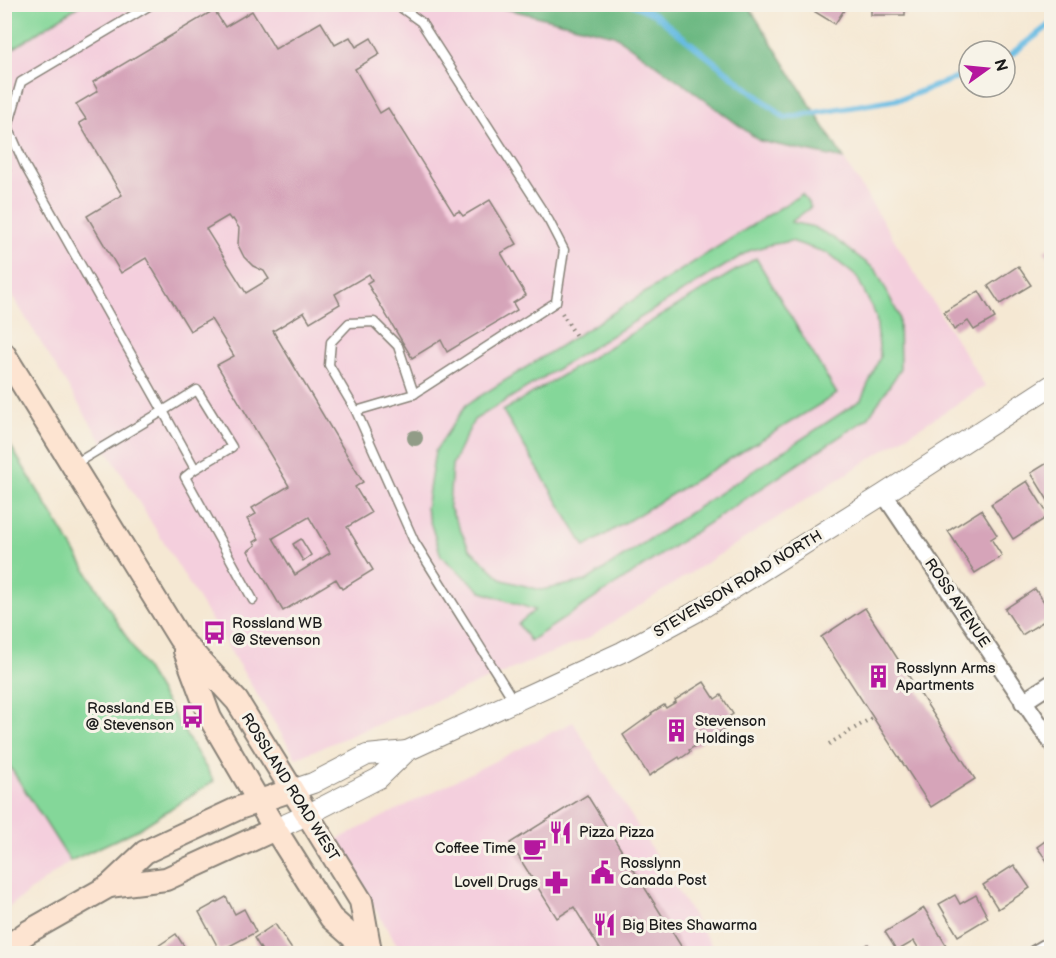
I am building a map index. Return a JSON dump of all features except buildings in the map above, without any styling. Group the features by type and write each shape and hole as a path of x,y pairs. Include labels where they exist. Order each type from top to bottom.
{"main road":[{"name":"ROSSLAND ROAD WEST","path":"4,354 180,639 210,718 275,829 331,918 371,952"},
{"name":"ROSSLAND ROAD WEST","path":"180,639 237,701 361,902 371,952"},
{"name":"STEVENSON ROAD NORTH","path":"4,949 109,886 145,852 239,808 292,790"},
{"name":"STEVENSON ROAD NORTH","path":"109,886 166,879 275,829"}],"street":[{"name":"STEVENSON ROAD NORTH","path":"292,790 312,783 367,755 407,751 622,652 696,612 1052,385"},
{"name":"ROSS AVENUE","path":"884,494 1052,743"},
{"path":"1023,702 1052,683"},
{"name":"STEVENSON ROAD NORTH","path":"275,829 379,778 407,751"},
{"path":"1035,954 1052,944"}],"lane":[{"path":"152,4 21,82 8,127 25,165 195,469"},
{"path":"356,411 414,394 556,302 564,250 549,221 421,22 396,4"},
{"path":"414,394 398,346 374,322 349,323 331,342 329,365 356,411 414,541 515,702"},
{"path":"73,465 197,390 232,447 185,477 253,600"}],"path":[{"path":"570,324 576,336"},
{"path":"829,744 873,717"}],"shaded area":[{"path":"5,5 490,5 614,35 759,141 844,159 985,386 588,638 296,758 5,284"},
{"path":"573,722 715,951 710,954 402,953 334,841"},
{"path":"4,759 70,861 5,910 4,910"}],"green space":[{"path":"5,4 80,4 80,5 5,54"},
{"path":"490,5 748,5 844,159 760,141 614,35"},
{"path":"802,194 811,207 791,222 814,227 835,239 876,270 899,316 900,370 868,418 530,641 518,624 535,610 482,592 441,556 426,509 435,451 466,405","holes":["791,241 827,253 857,277 876,316 880,357 861,400 586,581 541,590 503,580 469,548 449,506 452,465 474,420 749,251"]},
{"path":"756,258 837,394 585,547 503,411"},
{"path":"4,435 214,781 139,829 70,861 5,759"}],"waterway":[{"path":"632,4 654,14 785,118 904,98 957,78"},
{"path":"1017,50 1052,23"}],"place":[{"name":"Rossland WB @ Stevenson","path":"214,632"},
{"name":"Rosslynn Arms Apartments","path":"878,677"},
{"name":"Rossland EB @ Stevenson","path":"192,717"},
{"name":"Stevenson Holdings","path":"677,730"},
{"name":"Pizza Pizza","path":"561,832"},
{"name":"Coffee Time","path":"534,848"},
{"name":"Rosslynn Canada Post","path":"602,872"},
{"name":"Lovell Drugs","path":"556,882"},
{"name":"Big Bites Shawarma","path":"604,925"}]}
